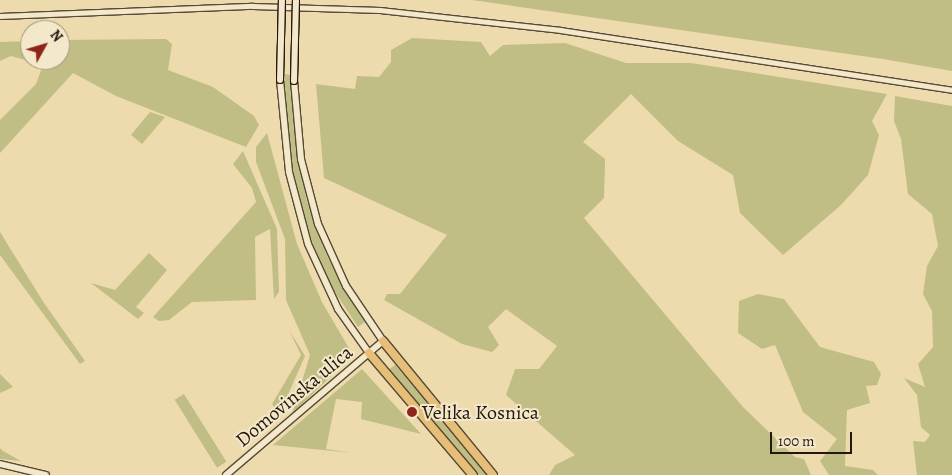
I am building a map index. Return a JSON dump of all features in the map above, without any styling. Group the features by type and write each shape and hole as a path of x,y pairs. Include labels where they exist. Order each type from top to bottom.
{"highway":[{"path":"383,341 494,475"},
{"path":"369,353 473,475"}],"main road":[{"path":"282,0 280,80 286,156 308,244 338,309 369,353"},
{"path":"296,0 294,80 301,159 318,224 346,286 383,341"},
{"name":"Domovinska ulica","path":"226,475 383,341"},
{"path":"0,464 46,475"}],"street":[{"path":"0,16 253,6 380,10 561,30 952,90"}],"shaded area":[{"path":"472,0 952,0 952,71 883,59"},
{"path":"412,38 481,42 490,56 503,45 565,43 626,63 691,63 887,94 872,121 879,135 868,175 841,205 783,255 740,213 733,175 678,141 631,94 583,142 605,159 604,198 584,218 743,407 795,457 804,459 811,475 549,475 555,465 575,455 506,395 515,369 539,369 557,346 506,309 488,327 499,345 492,352 462,344 384,300 387,294 400,294 447,235 324,178 316,84 355,89 357,76 379,77 391,62 391,50"},
{"path":"166,39 172,44 168,70 213,87 254,116 259,125 246,147 116,96 73,73 0,153 0,120 36,84 41,70 70,70 70,40"},
{"path":"20,41 20,59 11,56 0,61 0,42"},
{"path":"284,74 292,75 296,146 307,201 328,258 365,322 358,327 325,277 307,229 291,171"},
{"path":"895,96 952,106 952,475 917,475 913,441 925,442 930,435 921,427 917,395 904,378 925,387 918,364 933,347 932,311 923,294 927,266 938,246 932,214 908,194 901,139 894,121"},
{"path":"150,112 165,117 142,144 131,135"},
{"path":"267,133 297,244 322,302 353,355 292,414 310,355 286,300 285,239 256,162 256,147"},
{"path":"243,151 277,229 279,292 274,299 270,229 255,237 256,300 192,302 169,320 159,321 153,317 256,202 252,188 233,164"},
{"path":"0,232 44,303 85,361 80,364 0,255"},
{"path":"149,253 167,270 136,307 144,313 138,319 91,283 115,290"},
{"path":"758,294 784,299 820,347 874,362 881,374 877,385 866,386 870,403 847,410 845,466 873,470 878,475 829,475 820,461 837,439 803,412 775,345 762,349 738,333 739,301"},
{"path":"289,330 305,356 279,415 272,404 301,355"},
{"path":"395,365 438,413 487,475 477,475 388,370"},
{"path":"362,369 421,434 361,419 362,402 336,399 326,449 353,453 273,445"},
{"path":"0,374 13,387 0,393"},
{"path":"184,394 226,462 217,468 175,400"},
{"path":"0,448 3,451 21,461 0,459"}],"place":[{"name":"Velika Kosnica","path":"412,412"}]}
